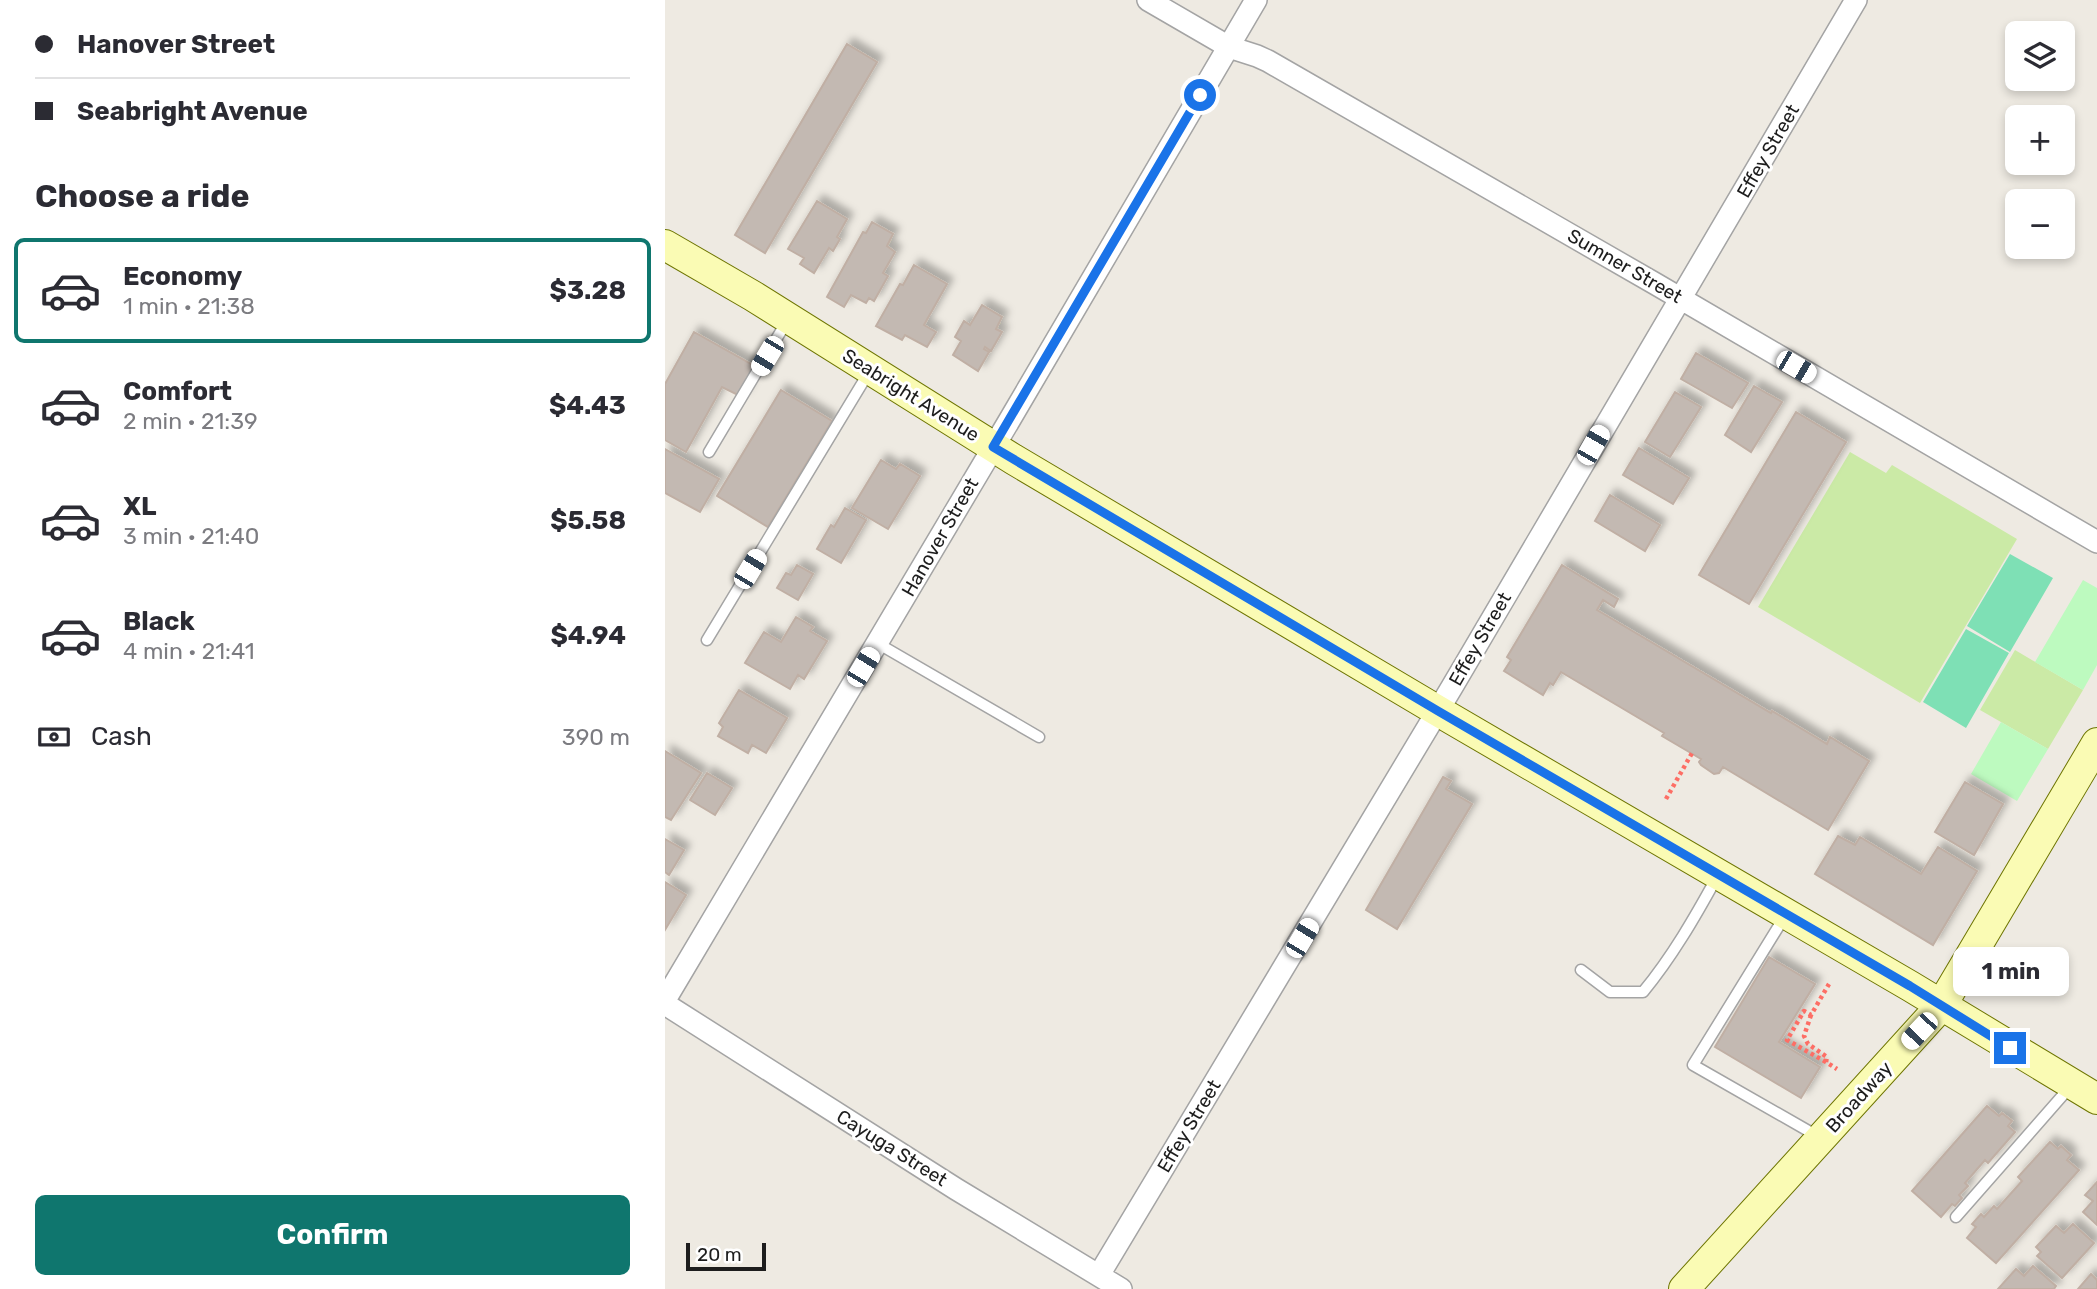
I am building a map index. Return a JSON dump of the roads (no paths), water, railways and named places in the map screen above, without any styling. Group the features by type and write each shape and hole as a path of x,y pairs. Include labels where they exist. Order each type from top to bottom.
{"main road":[{"name":"Seabright Avenue","path":"665,245 789,318 993,447 2097,1099"},
{"name":"Broadway","path":"1684,1289 1941,1006 2097,743"}],"street":[{"name":"Sumner Street","path":"1148,0 1229,47 1268,61 2097,542"},
{"name":"Hanover Street","path":"665,1002 1256,0"},
{"name":"Effey Street","path":"1099,1275 1438,711 1856,0"},
{"name":"Cayuga Street","path":"665,1002 956,1189 1121,1289"}],"lane":[{"path":"709,453 789,318"},
{"path":"707,640 870,369"},
{"path":"877,643 1039,737"},
{"path":"1581,970 1610,992 1643,992 1700,907 1718,874"},
{"path":"1786,915 1693,1065 1821,1139"},
{"path":"1957,1217 2071,1084"}]}
